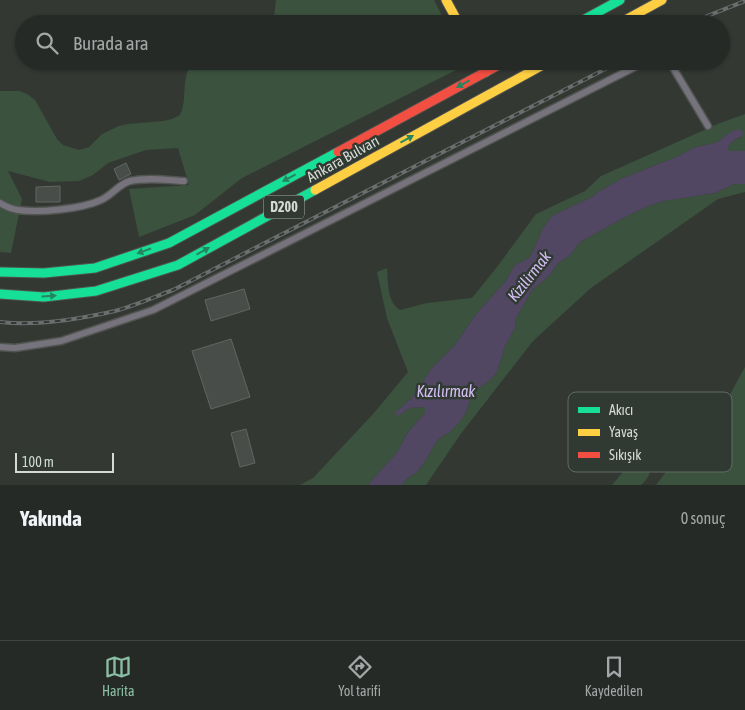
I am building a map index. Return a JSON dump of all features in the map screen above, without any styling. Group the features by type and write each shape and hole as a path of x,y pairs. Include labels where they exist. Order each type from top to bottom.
{"main road":[{"path":"446,0 454,15"},
{"path":"592,15 620,0"},
{"path":"634,15 662,0"},
{"name":"Ankara Bulvarı","path":"0,272 44,273 95,268 169,243 490,70"},
{"name":"Ankara Bulvarı","path":"0,294 44,297 96,291 178,266 534,70"}],"street":[{"path":"0,348 15,348 61,341 153,310 629,70"},
{"path":"674,70 708,126"},
{"path":"0,203 17,210 38,211 72,208 88,206 104,199 128,182 145,179 184,181"}],"green space":[{"path":"276,0 434,0 442,15 274,15"},
{"path":"188,70 456,70 242,178 195,215 139,237 129,189 189,185 178,148 146,150 108,163 93,175 79,181 50,182 8,171 22,199 11,253 0,252 0,91 19,91 27,94 35,100 57,139 63,145 79,150 89,147 102,134 119,126 163,121 180,115 183,106"},
{"path":"745,114 745,151 728,151 730,144 741,137 726,135 718,142 693,148 679,156 623,178 592,197 552,216 543,228 529,258 515,265 505,282 476,314 455,345 431,369 413,397 397,411 400,415 410,408 425,407 425,413 408,432 398,451 368,485 300,485 313,478 374,413 408,372 387,318 377,272 387,268 390,297 400,310 427,303 472,298 536,214 585,191 601,176 720,123"},
{"path":"734,184 745,184 745,192 718,199 591,288 533,341 460,435 426,485 401,485 417,472 435,444 441,437 450,432 466,412 473,392 490,380 497,372 505,346 515,328 516,318 532,290 549,276 558,263 570,255 580,242 646,207 663,201 715,193"},
{"path":"745,367 745,485 656,485 666,472 732,472 732,392"},
{"path":"650,472 641,485 612,485 622,473"}],"water":[{"name":"Kızılırmak","path":"735,130 741,130 744,134 731,142 728,151 745,151 745,184 734,184 715,193 663,201 627,216 580,242 570,255 558,263 549,276 532,290 516,318 515,328 505,346 497,372 490,380 473,392 466,412 460,421 435,444 417,472 401,485 368,485 398,451 408,432 425,413 425,407 410,408 400,415 395,415 397,411 413,397 431,369 455,345 476,314 505,282 515,265 529,258 543,228 552,216 592,197 623,178 679,156 693,148 718,142"}],"building":[{"path":"126,163 131,174 119,180 114,169"},
{"path":"60,186 60,202 36,202 36,187"},
{"path":"244,289 250,309 211,321 205,300"},
{"path":"231,339 250,397 211,409 192,351"},
{"path":"246,429 255,463 240,467 231,433"}],"railway":[{"path":"710,15 745,1"},
{"path":"0,322 28,323 87,317 122,309 173,290 603,70"}],"traffic: fast":[{"path":"592,15 620,0"},
{"path":"0,272 44,273 95,268 169,243 338,152"},
{"path":"0,294 44,297 96,291 178,265 315,190"}],"traffic: slow":[{"path":"446,0 454,15"},
{"path":"634,15 662,0"},
{"path":"315,190 534,70"}],"traffic: jam":[{"path":"338,152 489,70"}],"water label":[{"name":"Kizilirmak","path":"529,276"}]}
